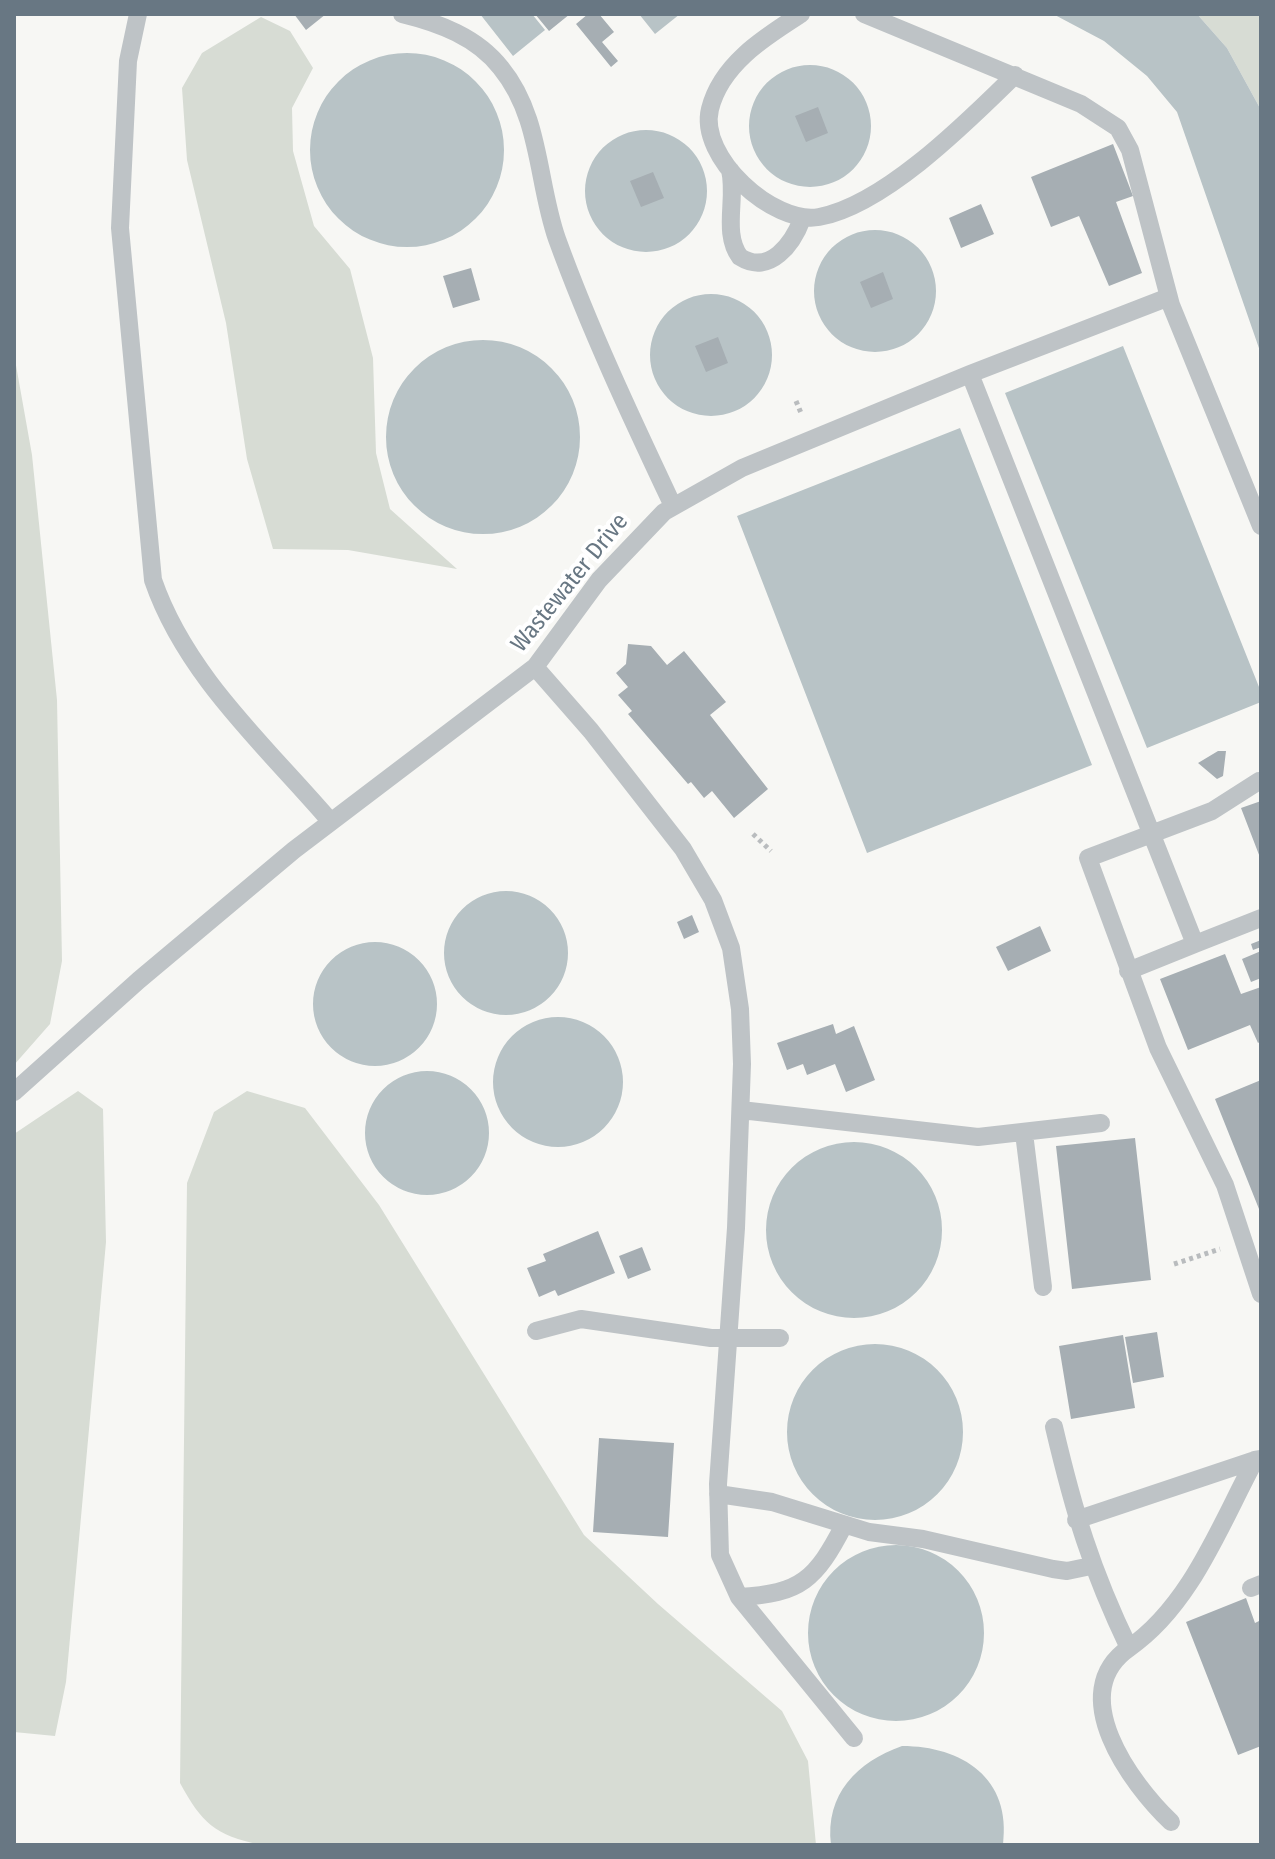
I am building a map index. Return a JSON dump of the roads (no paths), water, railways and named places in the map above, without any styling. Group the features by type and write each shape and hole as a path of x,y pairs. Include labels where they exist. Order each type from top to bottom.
{"lane":[{"path":"138,14 128,61 120,228 153,580 172,626 202,673 331,822"},
{"path":"402,14 438,24 476,45 500,66 522,102 557,238 673,506"},
{"path":"801,14 736,64 716,94 709,117 717,145 730,167 761,201 802,219 833,214 917,163 957,134 1015,75"},
{"path":"864,14 1081,104 1118,128 1134,163 1169,297 1261,526"},
{"path":"730,167 734,196 732,239 740,257 753,263 776,256 791,241 802,219"},
{"name":"Wastewater Drive","path":"14,1092 161,961 331,822 535,667 624,550 673,506 742,468 970,374 1169,297"},
{"path":"970,374 1195,944"},
{"path":"535,667 591,731 673,835 713,900 731,948 740,1009 741,1110 718,1494 720,1555 739,1597 854,1738"},
{"path":"1259,781 1224,805 1088,858 1167,1070 1225,1185 1261,1294"},
{"path":"1128,971 1261,918"},
{"path":"741,1110 978,1137 1101,1123"},
{"path":"1024,1133 1043,1287"},
{"path":"536,1331 581,1319 728,1339 780,1338"},
{"path":"1054,1427 1076,1520 1091,1566 1129,1648"},
{"path":"1076,1520 1258,1460"},
{"path":"1171,1822 1128,1774 1108,1728 1103,1683 1113,1661 1161,1622 1180,1598 1258,1460"},
{"path":"718,1494 772,1502 844,1525 993,1553 1053,1569 1067,1571 1091,1566"},
{"path":"739,1597 775,1595 799,1584 820,1565 844,1525"}]}
